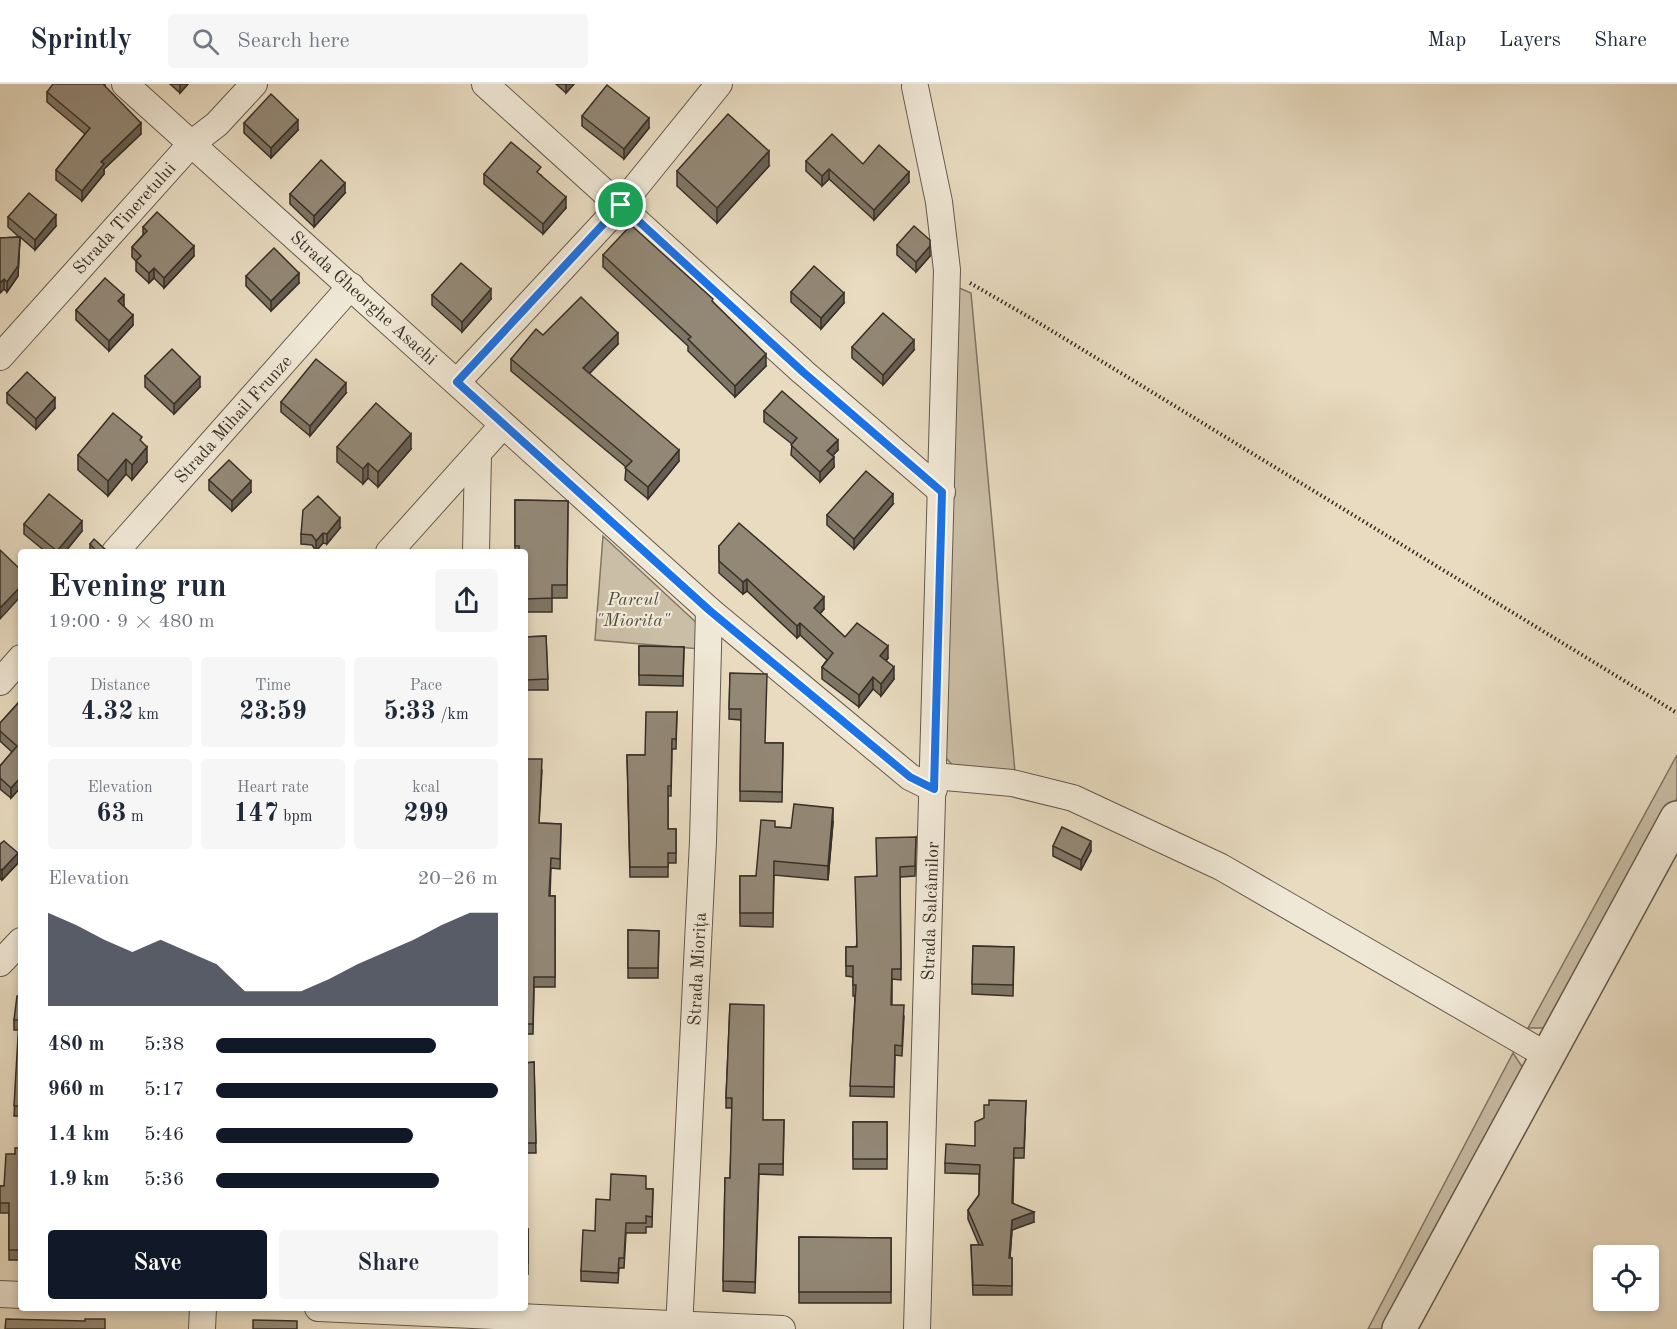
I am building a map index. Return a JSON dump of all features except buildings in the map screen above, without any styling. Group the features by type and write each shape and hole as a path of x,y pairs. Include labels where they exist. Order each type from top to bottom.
{"street":[{"name":"Strada Gheorghe Asachi","path":"125,84 709,610 910,777 934,782"},
{"name":"Strada Tineretului","path":"0,357 191,144 217,124 254,84"},
{"path":"485,84 803,372 942,492"},
{"path":"457,382 621,205 719,84"},
{"name":"Strada Salcâmilor","path":"915,87 939,202 947,270 917,1329"},
{"name":"Strada Mihail Frunze","path":"118,549 351,286"},
{"path":"392,549 504,425"},
{"path":"476,549 478,454"},
{"name":"Strada Miorița","path":"680,1327 702,853 709,610"},
{"path":"0,682 18,661"},
{"path":"934,782 1012,783 1073,798 1221,867 1546,1055"},
{"path":"1399,1329 1546,1055 1677,818"},
{"path":"0,963 18,944"},
{"path":"0,1294 18,1295"},
{"path":"202,1329 203,1311"},
{"path":"358,1311 438,1317 782,1329"}],"path":[{"path":"947,270 1059,335 1677,713"}],"green space":[{"path":"957,287 971,293 1015,772 957,770 946,758"},
{"name":"Parcul \"Miorita\"","path":"603,536 700,626 700,649 595,640"},
{"path":"1677,755 1677,798 1552,1021 1546,1028 1528,1028"},
{"path":"1513,1053 1525,1071 1388,1329 1368,1329"}],"route":[{"path":"621,205 803,372 942,492 934,789 910,777 709,610 650,555 569,486 457,382 621,205"}]}
